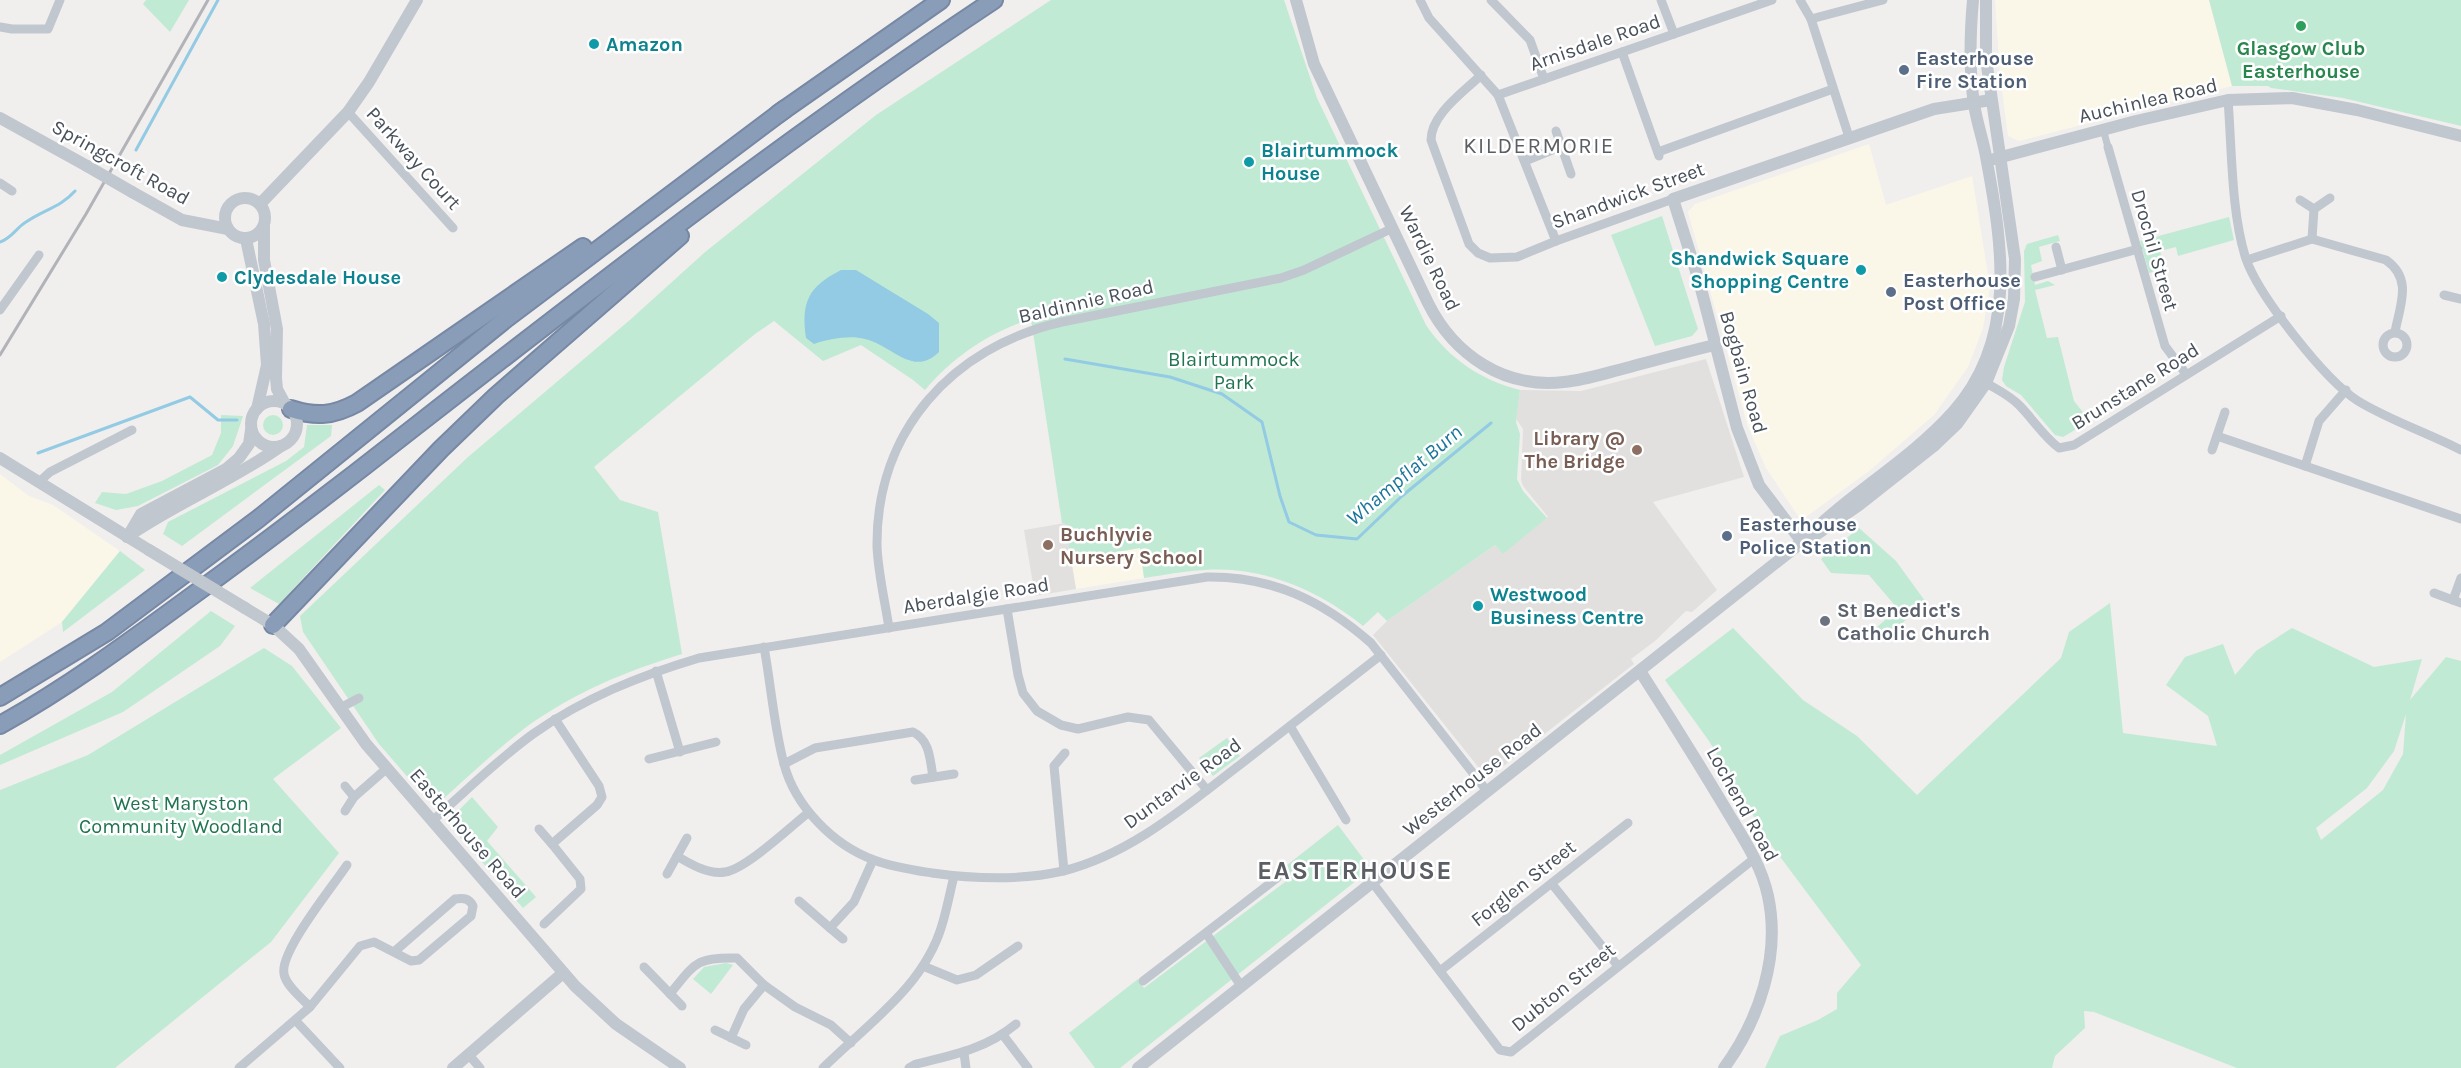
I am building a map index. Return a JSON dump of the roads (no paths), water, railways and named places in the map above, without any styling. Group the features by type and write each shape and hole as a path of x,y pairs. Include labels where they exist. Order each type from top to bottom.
{"highway":[{"path":"288,407 316,415 326,415 339,412 357,403 941,0"},
{"path":"0,725 120,649 273,537 543,327 801,132 994,0"},
{"path":"0,697 107,632 258,519 507,318 785,109"},
{"path":"273,624 441,449 496,396 801,132"}],"street":[{"path":"0,27 48,28 60,0"},
{"path":"260,204 348,112 369,82 417,0"},
{"name":"Wardie Road","path":"1296,0 1314,64 1393,228 1442,328 1467,354 1500,374 1521,380 1565,382 1715,345"},
{"path":"1420,0 1429,18 1498,94 1556,241"},
{"path":"1491,0 1525,32 1534,47 1544,79"},
{"path":"1661,0 1674,34"},
{"name":"Arnisdale Road","path":"1498,94 1757,3 1772,0"},
{"path":"1800,0 1811,19 1849,137"},
{"path":"1811,19 1862,3 1883,0"},
{"name":"Westerhouse Road","path":"1138,1068 1802,542 1824,519 1953,412 1980,371 1996,327 2002,279 1987,160 1974,104 1971,31 1973,0"},
{"name":"Westerhouse Road","path":"1802,542 1831,526 1935,445 1957,424 1986,383 2009,326 2015,292 2015,259 1986,59 1986,0"},
{"path":"1622,52 1658,154 1833,89"},
{"name":"Shandwick Street","path":"1481,75 1440,115 1431,134 1431,146 1469,244 1478,253 1490,258 1517,257 1673,199 1934,109 1991,100"},
{"name":"Auchinlea Road","path":"1987,160 2103,129 2228,100 2292,98 2357,110 2461,136"},
{"path":"2228,100 2238,219 2247,260 2281,316 2308,355 2357,400 2461,450"},
{"name":"Parkway Court","path":"348,112 453,228"},
{"name":"Springcroft Road","path":"0,118 182,220 228,229"},
{"name":"Drochil Street","path":"2103,129 2165,346 2186,374"},
{"path":"1556,131 1571,174"},
{"path":"1525,161 1562,146"},
{"path":"0,183 12,191"},
{"path":"127,537 159,516 230,479 287,443 296,431 295,416 277,389 277,329 264,260 266,215 260,204 249,198 236,200 227,210 225,222 235,236 246,239 257,236 264,226"},
{"path":"2314,209 2330,198"},
{"name":"Bogbain Road","path":"1673,199 1699,281 1729,402 1759,485 1802,542"},
{"path":"2300,201 2314,209"},
{"path":"2312,239 2314,209"},
{"name":"Baldinnie Road","path":"889,628 878,546 882,500 891,465 904,435 926,403 969,362 998,343 1044,326 1288,275 1393,228"},
{"path":"127,537 141,514 226,469 239,458 249,444 251,422 257,409 267,365 264,324 246,239"},
{"path":"2247,260 2312,239 2386,260 2402,277 2403,291 2395,332"},
{"path":"2056,247 2062,270"},
{"path":"2035,277 2138,249"},
{"path":"0,310 39,255"},
{"path":"2444,295 2461,299"},
{"name":"Brunstane Road","path":"1986,383 2018,404 2048,439 2059,448 2074,445 2281,316"},
{"path":"2305,466 2319,422 2346,390"},
{"path":"257,409 270,402 288,407"},
{"path":"2212,450 2226,412"},
{"path":"39,482 50,472 132,430"},
{"path":"251,430 259,442 273,448 281,446"},
{"path":"2217,436 2461,519"},
{"path":"0,458 127,537"},
{"name":"Easterhouse Road","path":"127,537 273,624 299,649 353,729 386,769 563,973 616,1024 680,1068"},
{"name":"Aberdalgie Road","path":"432,821 514,749 555,719 598,695 656,671 699,658 1195,578 1244,579 1269,584 1319,603 1356,630 1381,655 1487,792"},
{"path":"2434,593 2457,601 2461,578"},
{"path":"1007,609 1023,693 1038,711 1061,725 1078,729 1128,717 1149,720 1207,790"},
{"name":"Duntarvie Road","path":"764,647 784,764 792,786 808,813 841,842 873,860 909,869 980,879 1032,876 1064,871 1134,842 1207,790 1381,655"},
{"path":"656,671 680,752"},
{"name":"Lochend Road","path":"1640,671 1755,858 1768,896 1771,931 1770,962 1762,993 1741,1045 1724,1068"},
{"path":"340,708 359,698"},
{"path":"552,844 597,805 602,797 600,786 555,719"},
{"path":"1290,726 1346,820"},
{"path":"784,764 815,748 913,732 921,736 927,745 933,777"},
{"path":"649,759 716,742"},
{"path":"1064,871 1054,766 1065,753"},
{"path":"345,811 354,797 386,769"},
{"path":"915,780 954,774"},
{"path":"345,786 354,797"},
{"path":"677,856 697,868 723,873 738,867 808,813"},
{"name":"Forglen Street","path":"1440,971 1628,823"},
{"path":"539,829 580,879 581,889 544,924"},
{"path":"667,874 687,838"},
{"name":"Dubton Street","path":"1372,882 1500,1050 1511,1052 1755,858"},
{"path":"830,928 854,902 873,860"},
{"path":"310,1007 286,980 284,962 298,935 347,865"},
{"path":"824,1068 904,992 923,966 942,927 954,876"},
{"path":"1143,981 1277,878"},
{"path":"1551,884 1618,966"},
{"path":"239,1068 310,1007 360,946 374,942 415,962 471,916 474,906 463,898 455,899 394,951"},
{"path":"799,901 843,939"},
{"path":"1206,933 1241,986"},
{"path":"923,966 957,980 976,975 1018,946"},
{"path":"670,994 692,967 711,957 737,958 764,985 795,1006 831,1025 851,1043"},
{"path":"645,967 682,1006"},
{"path":"453,1068 563,973"},
{"path":"731,1038 744,1009 764,985"},
{"path":"296,1021 340,1068"},
{"path":"909,1068 916,1064 964,1053 1003,1035 1016,1024"},
{"path":"715,1030 746,1045"},
{"path":"1003,1035 1028,1068"},
{"path":"964,1053 966,1068"},
{"path":"469,1055 480,1068"}],"water":[{"path":"841,270 856,270 939,323 939,352 920,362 902,358 875,342 865,339 839,338 814,344 806,338 805,315 809,297 821,283"}],"waterway":[{"path":"136,150 218,0"},
{"path":"0,242 32,218 64,201 75,191"},
{"name":"Whampflat Burn","path":"1065,359 1170,377 1222,394 1262,422 1280,496 1289,522 1316,535 1357,539 1402,496 1491,423"},
{"name":"Whampflat Burn","path":"38,453 190,397 218,420 237,420"}],"railway":[{"path":"0,355 86,214 208,0"}],"place":[{"name":"Glasgow Club Easterhouse","path":"2301,26"},
{"name":"Amazon","path":"594,44"},
{"name":"Easterhouse Fire Station","path":"1904,70"},
{"name":"Blairtummock House","path":"1249,162"},
{"name":"Shandwick Square Shopping Centre","path":"1861,270"},
{"name":"Clydesdale House","path":"222,277"},
{"name":"Easterhouse Post Office","path":"1891,292"},
{"name":"Library @ The Bridge","path":"1637,450"},
{"name":"Easterhouse Police Station","path":"1727,536"},
{"name":"Buchlyvie Nursery School","path":"1048,545"},
{"name":"Westwood Business Centre","path":"1478,606"},
{"name":"St Benedict's Catholic Church","path":"1825,621"}],"district":[{"name":"KILDERMORIE","path":"1539,145"},
{"name":"EASTERHOUSE","path":"1355,870"}],"park label":[{"name":"Blairtummock Park","path":"1234,370"},
{"name":"West Maryston Community Woodland","path":"181,814"}]}
